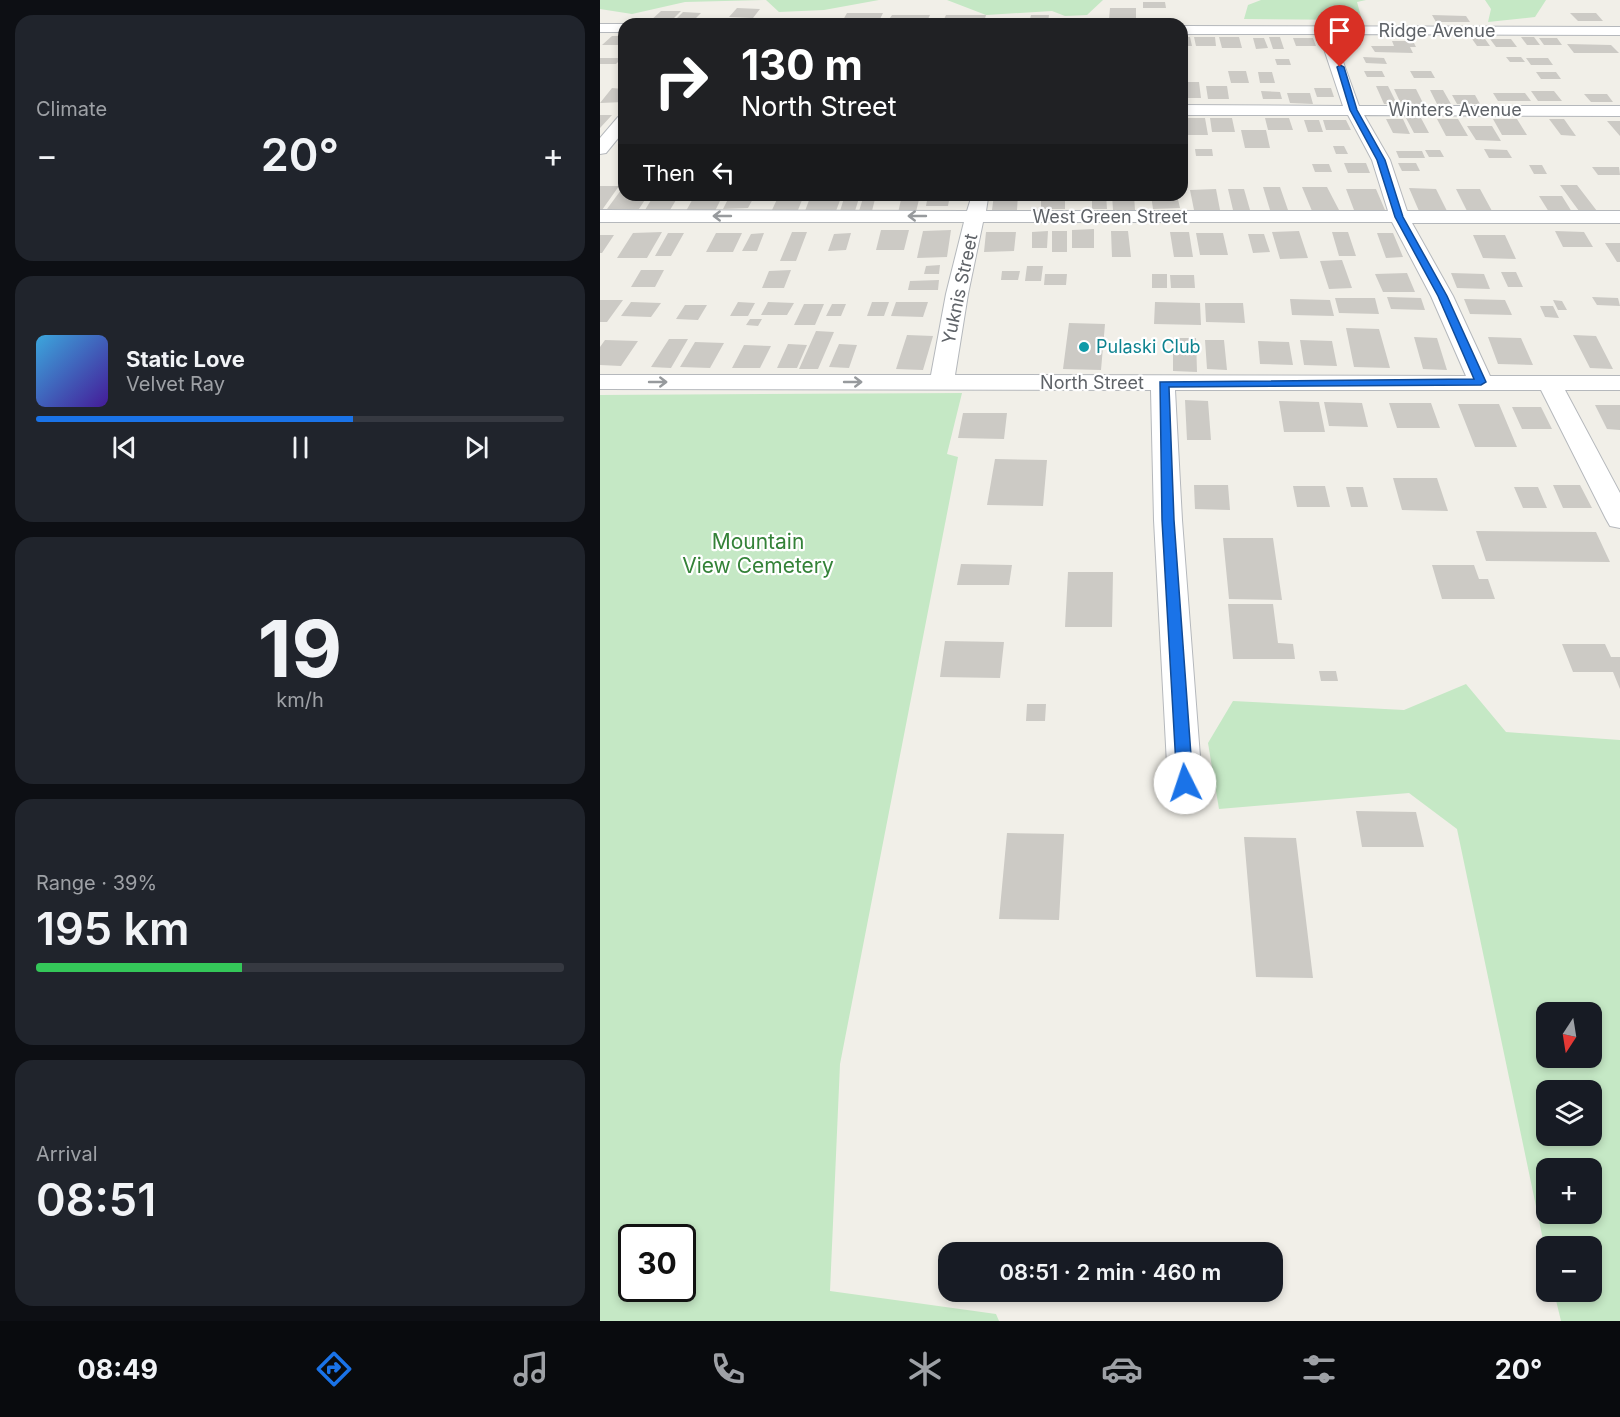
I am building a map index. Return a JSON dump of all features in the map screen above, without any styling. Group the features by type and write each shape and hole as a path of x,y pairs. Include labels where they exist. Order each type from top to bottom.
{"street":[{"path":"600,28 618,28"},
{"name":"Ridge Avenue","path":"1188,30 1620,31"},
{"path":"1325,31 1353,110 1381,160 1399,217 1443,296 1481,382"},
{"name":"Winters Avenue","path":"1188,110 1620,111"},
{"path":"600,149 618,127"},
{"name":"West Green Street","path":"600,216 978,206 1399,217 1620,217"},
{"name":"Yuknis Street","path":"942,382 957,294 978,206"},
{"name":"North Street","path":"600,382 1620,383"},
{"path":"1549,383 1620,519"},
{"path":"1163,384 1168,520 1185,783"}],"green space":[{"path":"600,0 766,0 685,2 632,14 600,9"},
{"path":"766,0 879,0 824,10 779,12"},
{"path":"947,0 1103,0 1087,15 1065,16 1052,11 986,15"},
{"path":"1261,0 1366,0 1357,2 1362,20 1244,19 1248,5"},
{"path":"1485,0 1546,0 1535,17 1488,22 1491,9"},
{"name":"Mountain View Cemetery","path":"962,393 947,454 958,457 840,1064 830,1291 996,1314 999,1321 600,1321 600,395"},
{"path":"1466,684 1506,732 1620,740 1620,1321 1561,1321 1556,1302 1602,1302 1602,1236 1542,1236 1540,1224 1602,1224 1602,1158 1536,1158 1536,1206 1457,829 1409,793 1219,809 1208,743 1233,701 1404,710"}],"building":[{"path":"1143,2 1165,2 1166,8 1143,8"},
{"path":"737,8 760,9 753,18 729,17"},
{"path":"1110,8 1136,8 1136,18 1109,18"},
{"path":"661,11 681,11 674,18 653,18"},
{"path":"683,12 701,13 696,18 677,18"},
{"path":"847,13 883,13 880,18 844,18"},
{"path":"1570,13 1596,13 1603,21 1578,21"},
{"path":"892,15 930,15 928,18 890,18"},
{"path":"946,15 986,15 985,18 944,18"},
{"path":"1031,15 1049,15 1049,18 1030,18"},
{"path":"1432,15 1466,16 1470,22 1436,22"},
{"path":"612,36 618,36 618,45 602,45"},
{"path":"1470,36 1483,36 1490,46 1477,46"},
{"path":"1188,37 1190,37 1192,46 1188,46"},
{"path":"1194,37 1215,37 1216,46 1196,46"},
{"path":"1219,37 1239,37 1242,48 1222,48"},
{"path":"1269,37 1280,37 1284,49 1273,49"},
{"path":"1521,37 1534,37 1540,45 1527,45"},
{"path":"1253,38 1264,38 1268,48 1256,49"},
{"path":"1293,38 1313,38 1316,46 1296,46"},
{"path":"1539,38 1557,38 1562,45 1544,45"},
{"path":"1490,39 1511,39 1517,47 1496,47"},
{"path":"1392,41 1413,41 1416,47 1410,47 1413,53 1375,52 1371,46 1394,46"},
{"path":"1567,44 1611,45 1619,53 1574,53"},
{"path":"1363,57 1384,58 1387,64 1366,63"},
{"path":"1506,57 1521,57 1525,62 1510,62"},
{"path":"600,58 618,58 616,64 600,64"},
{"path":"1526,58 1548,58 1553,65 1531,65"},
{"path":"1275,59 1289,59 1291,65 1277,65"},
{"path":"1228,71 1246,71 1249,83 1231,83"},
{"path":"1364,71 1382,71 1385,77 1367,77"},
{"path":"1410,71 1431,71 1435,78 1414,78"},
{"path":"1258,72 1272,72 1275,83 1260,83"},
{"path":"1536,72 1556,72 1561,79 1541,79"},
{"path":"1188,82 1199,82 1201,98 1188,98"},
{"path":"1206,86 1227,86 1229,99 1208,99"},
{"path":"1376,86 1388,86 1397,104 1384,104"},
{"path":"612,88 618,88 618,102 600,103"},
{"path":"1314,88 1331,88 1334,97 1317,97"},
{"path":"1394,89 1416,89 1424,105 1401,104"},
{"path":"1430,90 1443,90 1451,104 1437,104"},
{"path":"1261,91 1280,92 1282,99 1263,99"},
{"path":"1531,91 1554,91 1562,101 1538,101"},
{"path":"1287,93 1310,93 1313,104 1290,103"},
{"path":"1493,93 1525,93 1531,101 1498,101"},
{"path":"1584,94 1607,94 1613,102 1591,102"},
{"path":"1452,95 1475,95 1480,104 1457,104"},
{"path":"600,115 612,115 600,128"},
{"path":"1188,118 1205,118 1208,135 1188,135"},
{"path":"1210,118 1232,118 1235,132 1212,132"},
{"path":"1265,118 1289,118 1293,130 1268,130"},
{"path":"1406,118 1421,118 1429,133 1414,133"},
{"path":"1386,119 1403,119 1410,134 1393,133"},
{"path":"1437,119 1458,119 1468,136 1446,136"},
{"path":"1493,119 1517,119 1527,135 1502,135"},
{"path":"1549,119 1564,119 1576,136 1561,135"},
{"path":"1304,120 1319,120 1323,132 1308,132"},
{"path":"1323,120 1346,120 1351,130 1326,130"},
{"path":"1607,121 1620,121 1620,136"},
{"path":"1467,126 1492,126 1501,141 1476,140"},
{"path":"1241,130 1266,130 1270,148 1245,148"},
{"path":"1333,146 1344,146 1348,154 1336,154"},
{"path":"1195,149 1212,149 1213,156 1196,156"},
{"path":"1484,149 1507,150 1512,158 1489,158"},
{"path":"1425,150 1440,150 1444,157 1429,157"},
{"path":"1396,151 1422,151 1425,158 1399,158"},
{"path":"1344,163 1366,163 1370,173 1348,173"},
{"path":"1398,163 1416,163 1420,171 1402,171"},
{"path":"1312,164 1329,164 1332,172 1315,172"},
{"path":"1529,165 1542,165 1547,174 1534,174"},
{"path":"1592,167 1619,167 1620,175 1598,175"},
{"path":"1560,185 1577,185 1597,211 1579,211"},
{"path":"600,186 618,186 602,210 600,210"},
{"path":"1263,187 1280,187 1288,210 1270,210"},
{"path":"1302,187 1327,187 1339,210 1312,211"},
{"path":"1409,188 1436,189 1447,211 1419,211"},
{"path":"1216,189 1220,210 1194,210 1190,190"},
{"path":"1228,189 1244,189 1250,210 1233,210"},
{"path":"1346,189 1376,189 1385,210 1354,210"},
{"path":"1456,189 1480,189 1492,211 1467,211"},
{"path":"618,194 618,201 644,201 639,209 607,209"},
{"path":"1539,196 1562,196 1572,212 1549,212"},
{"path":"650,201 675,201 670,210 645,210"},
{"path":"692,201 720,201 715,211 686,211"},
{"path":"727,201 752,201 748,208 723,209"},
{"path":"776,201 802,201 798,210 772,210"},
{"path":"809,201 840,201 836,211 805,211"},
{"path":"843,201 858,201 855,211 840,211"},
{"path":"862,201 874,201 872,211 859,211"},
{"path":"901,201 919,201 916,212 898,213"},
{"path":"927,201 949,201 948,206 926,206"},
{"path":"993,201 1018,201 1017,210 992,210"},
{"path":"1041,201 1065,201 1065,209 1041,209"},
{"path":"1092,201 1106,201 1107,209 1092,209"},
{"path":"1112,201 1134,201 1135,210 1113,210"},
{"path":"1152,201 1178,201 1180,208 1153,209"},
{"path":"1094,229 1094,248 1072,248 1072,230"},
{"path":"881,230 909,230 904,250 876,250"},
{"path":"951,230 947,257 917,258 923,231"},
{"path":"1048,231 1047,248 1032,248 1032,232"},
{"path":"1052,231 1067,231 1067,252 1052,252"},
{"path":"1111,231 1128,231 1131,257 1112,257"},
{"path":"1299,231 1308,258 1280,259 1272,232"},
{"path":"1555,231 1584,232 1593,247 1563,247"},
{"path":"662,232 647,258 617,258 633,233"},
{"path":"792,232 807,232 796,261 780,261"},
{"path":"986,232 1016,232 1014,251 984,252"},
{"path":"1170,232 1189,232 1193,257 1174,257"},
{"path":"1332,232 1348,232 1356,256 1339,256"},
{"path":"668,233 684,233 671,256 655,256"},
{"path":"716,233 742,233 733,252 706,252"},
{"path":"764,233 757,251 742,251 751,234"},
{"path":"851,233 846,250 828,251 834,234"},
{"path":"1196,233 1223,233 1228,255 1200,255"},
{"path":"1377,233 1393,233 1403,257 1386,258"},
{"path":"1248,234 1264,234 1270,252 1253,253"},
{"path":"600,235 614,235 602,253 600,253"},
{"path":"1473,235 1505,235 1516,259 1483,258"},
{"path":"1605,243 1620,243 1620,262 1617,262"},
{"path":"1342,260 1352,288 1329,289 1320,261"},
{"path":"940,265 939,274 924,274 926,266"},
{"path":"1027,266 1043,266 1041,281 1025,281"},
{"path":"641,270 664,270 655,287 631,287"},
{"path":"791,270 784,288 762,288 769,271"},
{"path":"1002,271 1020,271 1018,280 1001,280"},
{"path":"1501,272 1516,272 1523,287 1508,287"},
{"path":"1407,273 1415,292 1383,292 1375,274"},
{"path":"1451,273 1484,274 1490,289 1457,288"},
{"path":"1045,274 1067,274 1066,285 1044,285"},
{"path":"1152,274 1167,274 1167,288 1152,288"},
{"path":"1170,275 1194,275 1195,288 1171,288"},
{"path":"939,280 938,290 908,290 910,281"},
{"path":"1387,297 1421,298 1425,310 1391,309"},
{"path":"1592,297 1618,298 1620,306 1597,305"},
{"path":"1335,298 1375,298 1379,314 1339,313"},
{"path":"1290,299 1330,300 1334,316 1292,315"},
{"path":"1464,299 1505,300 1512,315 1470,314"},
{"path":"600,300 623,300 607,322 600,322"},
{"path":"1553,300 1562,301 1567,310 1558,310"},
{"path":"631,302 661,303 651,317 621,316"},
{"path":"738,302 755,303 748,316 730,316"},
{"path":"768,302 794,303 787,315 761,315"},
{"path":"872,302 889,302 884,316 867,316"},
{"path":"896,302 928,302 923,317 891,316"},
{"path":"1155,302 1200,303 1201,325 1154,324"},
{"path":"1205,303 1243,303 1245,323 1206,322"},
{"path":"804,304 824,304 815,325 794,325"},
{"path":"832,304 846,304 841,316 826,316"},
{"path":"685,305 707,305 698,320 676,319"},
{"path":"1540,306 1553,306 1559,318 1545,317"},
{"path":"750,319 762,319 758,326 746,325"},
{"name":"Pulaski Club","path":"1069,323 1105,324 1101,370 1063,369"},
{"path":"1346,328 1379,329 1390,368 1354,367"},
{"path":"816,331 834,332 818,369 799,369"},
{"path":"907,335 933,336 923,370 896,369"},
{"path":"1573,335 1596,336 1613,369 1590,368"},
{"path":"1414,337 1437,338 1447,370 1423,369"},
{"path":"1488,337 1521,338 1533,365 1498,364"},
{"path":"1173,338 1196,338 1197,372 1173,371"},
{"path":"669,339 688,339 671,368 651,367"},
{"path":"605,340 638,341 621,366 600,365 600,347"},
{"path":"1205,340 1224,340 1227,370 1207,369"},
{"path":"1300,340 1332,341 1337,366 1304,365"},
{"path":"1258,341 1289,342 1293,365 1260,364"},
{"path":"695,342 724,343 710,368 680,367"},
{"path":"788,344 807,345 797,368 777,368"},
{"path":"839,344 857,345 849,368 829,367"},
{"path":"744,345 771,346 760,368 732,368"},
{"path":"1185,400 1208,401 1211,440 1187,440"},
{"path":"1279,401 1319,402 1325,432 1284,432"},
{"path":"1324,402 1362,403 1368,427 1329,426"},
{"path":"1389,403 1431,403 1440,428 1397,428"},
{"path":"1458,404 1499,404 1517,447 1475,447"},
{"path":"1595,405 1620,405 1620,430 1607,429"},
{"path":"1512,407 1541,407 1552,429 1522,429"},
{"path":"963,413 1007,413 1004,439 958,438"},
{"path":"995,459 1047,460 1043,506 987,505"},
{"path":"1393,478 1437,478 1448,511 1402,510"},
{"path":"1194,485 1228,485 1230,510 1195,509"},
{"path":"1553,485 1580,485 1592,508 1563,508"},
{"path":"1293,486 1325,486 1330,507 1297,507"},
{"path":"1346,487 1363,487 1368,507 1351,507"},
{"path":"1514,487 1538,487 1547,508 1523,508"},
{"path":"1476,531 1596,532 1610,562 1486,561"},
{"path":"1223,538 1273,538 1282,600 1229,599"},
{"path":"961,564 1012,565 1009,585 957,585"},
{"path":"1432,565 1474,565 1479,579 1488,579 1495,599 1442,599"},
{"path":"1068,572 1113,572 1112,627 1065,627"},
{"path":"1228,604 1273,604 1278,643 1293,644 1295,659 1233,659"},
{"path":"945,641 1004,642 1000,678 940,677"},
{"path":"1562,644 1605,644 1611,657 1620,657 1620,689 1613,672 1573,672"},
{"path":"1319,671 1336,671 1338,681 1321,681"},
{"path":"1027,704 1046,704 1045,721 1026,721"},
{"path":"1356,811 1416,812 1424,847 1362,847"},
{"path":"1007,833 1064,834 1059,920 999,919"},
{"path":"1244,837 1296,838 1313,978 1256,977"}],"place":[{"name":"Pulaski Club","path":"1084,347"}],"route":[{"path":"1185,783 1168,520 1163,384 1481,382 1443,296 1399,217 1381,160 1353,110 1340,67"}]}
